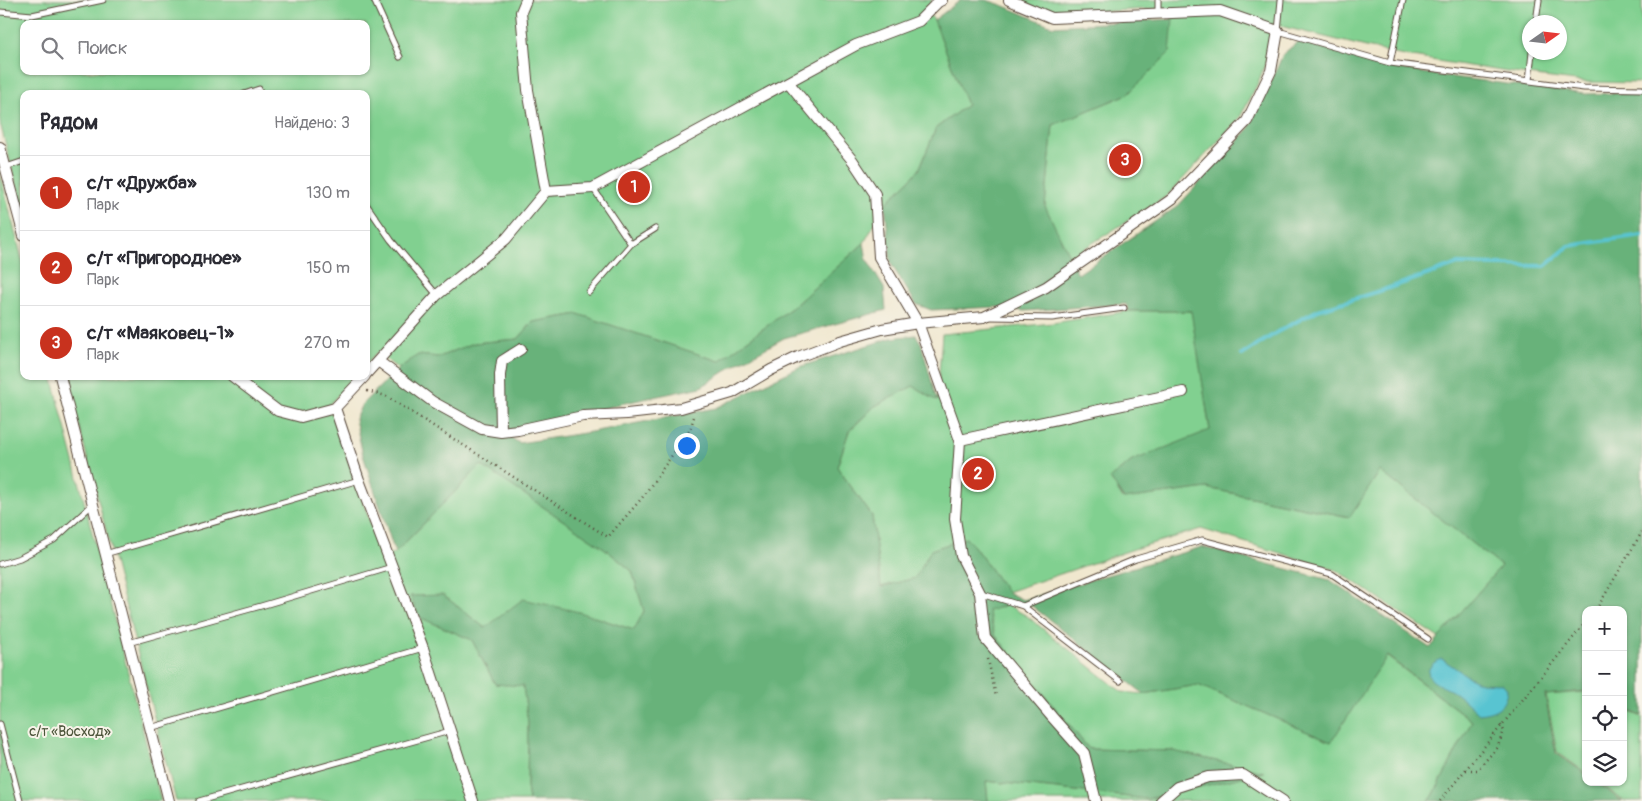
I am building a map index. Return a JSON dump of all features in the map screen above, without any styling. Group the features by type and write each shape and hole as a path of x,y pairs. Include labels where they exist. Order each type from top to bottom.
{"street":[{"path":"526,0 521,12 528,90 546,191"},
{"path":"370,370 437,295 506,239 546,191 593,188 856,45 919,22 942,0"},
{"path":"378,361 434,402 482,429 501,432 583,416 627,414 681,408 732,393 770,370 840,341 882,329 918,323 984,317 1046,288 1172,199 1247,121 1271,71 1278,31 1220,11 1052,18 1009,0"},
{"path":"788,82 853,161 875,194 879,257 918,323 960,440 955,519 961,556 980,593 985,638 1084,753 1096,801"},
{"path":"0,147 20,223"},
{"path":"501,432 500,376 502,361 521,349"},
{"path":"61,380 169,801"},
{"path":"237,380 278,411 301,417 335,408 361,380"},
{"path":"960,440 1183,392"},
{"path":"335,408 359,480 423,648 473,801"},
{"path":"1161,801 1177,787 1208,777 1242,775 1283,801"}],"lane":[{"path":"0,12 32,15 103,0"},
{"path":"374,0 400,57"},
{"path":"1158,0 1158,13"},
{"path":"1281,0 1278,31 1390,63 1584,88 1642,89"},
{"path":"1390,63 1403,0"},
{"path":"1537,15 1539,0"},
{"path":"1529,81 1531,60"},
{"path":"5,167 20,163"},
{"path":"593,188 631,244"},
{"path":"370,210 391,240 437,295"},
{"path":"589,292 631,244 655,229"},
{"path":"984,317 1052,318 1124,308"},
{"path":"105,554 359,480"},
{"path":"0,564 20,558 54,540 93,505"},
{"path":"1023,606 1136,559 1202,540 1332,574 1428,639"},
{"path":"128,643 261,606 392,566"},
{"path":"980,593 1023,606 1120,681"},
{"path":"150,728 423,648"},
{"path":"0,724 20,801"},
{"path":"199,801 451,731"}],"path":[{"path":"354,388 386,396 608,537 642,498 690,430 697,403"},
{"path":"1598,606 1642,532"},
{"path":"1440,801 1582,627"},
{"path":"985,638 996,697"},
{"path":"1465,770 1477,770 1497,748 1504,732 1501,725"}],"green space":[{"path":"0,0 933,0 925,10 934,20 967,105 936,128 919,170 885,205 864,243 794,306 719,361 578,314 533,322 518,339 474,343 439,357 418,355 398,369 377,352 370,360 370,90 20,90 20,199 0,123"},
{"path":"961,0 986,0 1052,26 1173,19 1170,52 1128,94 1053,125 1045,206 1078,274 1178,206 1248,130 1283,54 1299,41 1389,67 1429,74 1585,94 1642,93 1642,716 1627,710 1627,606 1582,606 1582,691 1545,695 1556,753 1582,771 1582,786 1601,786 1622,801 1429,801 1472,721 1387,656 1331,742 1198,685 1144,694 1032,606 1007,605 988,611 995,635 1089,749 1173,751 1264,772 1147,799 986,781 988,801 529,801 527,786 528,722 523,686 495,684 472,640 419,617 410,596 443,595 485,628 523,599 579,612 634,630 644,611 632,571 604,548 481,465 395,553 363,455 355,419 362,404 398,369 418,355 439,357 474,343 518,339 533,322 578,314 719,361 794,306 864,243 867,260 884,288 886,310 784,338 735,365 701,387 620,404 510,437 519,443 591,432 716,408 799,367 891,338 916,335 921,343 937,401 913,386 875,406 849,431 837,467 872,516 881,587 915,578 931,550 966,538 1007,592 1023,600 1202,547 1330,580 1430,648 1501,566 1380,471 1350,517 1207,488 1124,499 1110,478 1132,461 1210,430 1191,311 1129,311 1126,304 1024,311 997,307 931,310 916,304 891,264 885,205 919,170 936,128 967,105 934,20"},
{"path":"1016,0 1642,0 1642,83 1584,82 1399,55 1276,25 1271,48 1258,83 1239,119 1167,196 1069,258 1045,206 1053,125 1128,94 1170,52 1172,8 1050,14"},
{"name":"с/т «Восход»","path":"0,173 20,251 20,380 53,380 161,801 0,801"},
{"path":"1129,311 1192,311 1210,431 1132,461 1110,478 1123,499 1207,488 1349,517 1380,471 1501,566 1439,638 1336,570 1201,529 1137,548 1007,592 966,538 931,550 915,578 881,587 872,516 837,467 849,431 875,406 913,386 937,401 942,334 1053,323"},
{"path":"67,380 351,380 329,405 382,556 395,553 481,465 604,548 632,571 644,611 634,630 579,612 485,628 443,595 419,617 472,640 495,684 523,685 528,722 527,786 529,801 176,801"},
{"path":"1007,605 1027,616 1122,692 1144,694 1198,685 1331,742 1386,656 1472,721 1429,801 988,801 986,781 1147,799 1263,772 1173,751 1089,749 995,635 988,611"},
{"path":"1582,692 1582,770 1557,752 1546,695"},
{"path":"1627,711 1642,717 1642,801 1624,801 1603,786 1627,786"}],"water":[{"path":"1442,659 1481,683 1503,684 1507,689 1506,695 1499,708 1479,714 1458,695 1433,681 1429,676 1429,669 1433,663"}],"waterway":[{"path":"1242,355 1279,331 1318,310 1458,264 1545,266 1569,246 1642,235"}],"place":[{"name":"с/т «Маяковец-1»","path":"1125,160"},
{"name":"с/т «Дружба»","path":"634,187"},
{"name":"с/т «Пригородное»","path":"978,474"}]}
